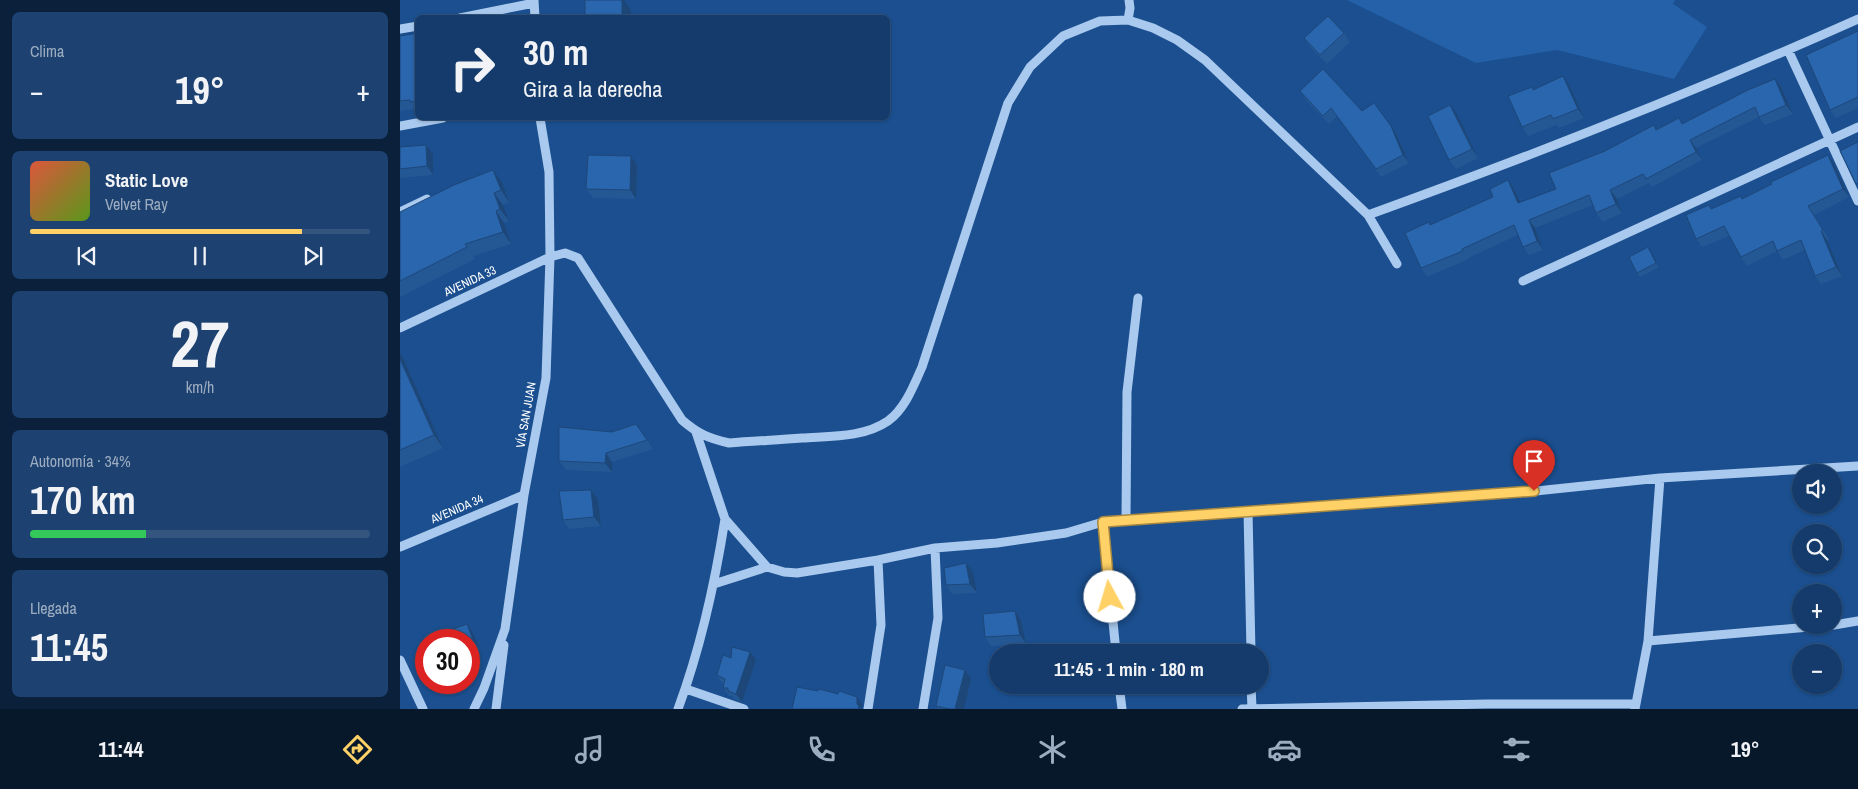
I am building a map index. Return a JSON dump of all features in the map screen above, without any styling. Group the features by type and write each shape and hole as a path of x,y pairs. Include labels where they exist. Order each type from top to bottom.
{"street":[{"path":"1128,20 1129,0"},
{"path":"474,15 534,2 535,15"},
{"path":"1368,215 1514,162 1788,50 1858,19"},
{"path":"550,257 565,253 578,258 682,420 696,432 729,443 849,435 871,430 888,421 900,408 911,391 922,367 1008,102 1030,66 1063,36 1100,21 1128,20 1153,28 1169,36 1205,60 1368,215 1397,264"},
{"path":"400,29 415,26"},
{"path":"1788,50 1858,201"},
{"path":"400,126 432,120"},
{"name":"VÍA SAN JUAN","path":"474,709 506,629 524,495 546,378 550,257 549,172 540,120"},
{"path":"1523,281 1858,127"},
{"path":"400,212 432,196"},
{"name":"AVENIDA 33","path":"400,328 550,257"},
{"path":"1126,520 1128,392 1138,298"},
{"path":"696,432 725,519 767,567 784,572 797,573 878,560 935,548 997,543 1056,534 1103,522 1516,492 1660,478 1858,466"},
{"path":"1249,694 1247,708 1487,704 1635,706 1648,641 1660,478"},
{"name":"AVENIDA 34","path":"400,547 524,495"},
{"path":"1248,511 1251,644"},
{"path":"678,709 686,689 714,584 725,519"},
{"path":"1103,522 1115,644"},
{"path":"923,709 938,618 935,548"},
{"path":"868,709 881,625 878,560"},
{"path":"714,584 767,567"},
{"path":"1842,624 1858,621"},
{"path":"496,709 506,629"},
{"path":"1648,641 1792,629"},
{"path":"400,660 423,709"},
{"path":"686,689 744,709"},
{"path":"1120,694 1122,709"}],"shaded area":[{"path":"1347,0 1675,0 1673,4 1707,27 1674,79 1557,50 1476,63"}],"building":[{"path":"585,0 622,0 622,15 585,15"},
{"path":"1328,16 1344,33 1320,55 1304,38"},
{"path":"1858,31 1858,97 1830,110 1806,55"},
{"path":"415,34 415,101 400,101 400,36"},
{"path":"1323,69 1362,111 1374,103 1391,126 1403,155 1376,169 1331,108 1323,116 1300,91"},
{"path":"1563,76 1578,109 1553,119 1551,115 1522,127 1508,96 1532,87 1533,90"},
{"path":"1775,79 1786,105 1759,117 1755,107 1690,140 1696,152 1646,179 1643,174 1610,190 1616,204 1596,213 1589,195 1529,220 1537,241 1523,247 1514,225 1462,249 1463,251 1421,268 1405,233 1429,222 1430,225 1493,197 1490,189 1508,180 1518,203 1556,189 1549,173 1605,151 1654,125 1656,130 1679,118 1682,124 1748,90"},
{"path":"1450,105 1472,149 1449,160 1428,116"},
{"path":"1858,142 1858,183 1856,184 1840,151"},
{"path":"426,145 427,166 400,169 400,147"},
{"path":"588,155 631,156 630,190 586,189"},
{"path":"1828,155 1843,189 1808,206 1823,230 1821,231 1836,267 1815,276 1801,240 1777,251 1773,241 1741,257 1724,226 1696,239 1686,215 1709,205 1711,209 1741,196 1742,199 1772,184 1771,182"},
{"path":"493,170 501,190 494,193 500,209 496,211 503,232 465,244 467,247 400,281 400,212 454,185"},
{"path":"1648,247 1656,263 1637,273 1629,257"},
{"path":"400,359 434,435 400,450"},
{"path":"636,424 647,440 606,453 605,463 559,461 559,427 612,432"},
{"path":"591,490 594,517 563,520 559,491"},
{"path":"966,563 970,584 946,585 944,568"},
{"path":"1015,611 1020,635 985,637 983,614"},
{"path":"467,624 469,629 453,629"},
{"path":"732,647 750,652 736,694 728,691 728,688 723,688 725,679 717,675 723,655 731,658"},
{"path":"945,665 965,670 955,709 936,706"},
{"path":"797,687 818,691 819,689 838,694 839,691 857,697 858,709 792,709"}],"route":[{"path":"1110,597 1103,522 1534,491"}]}
